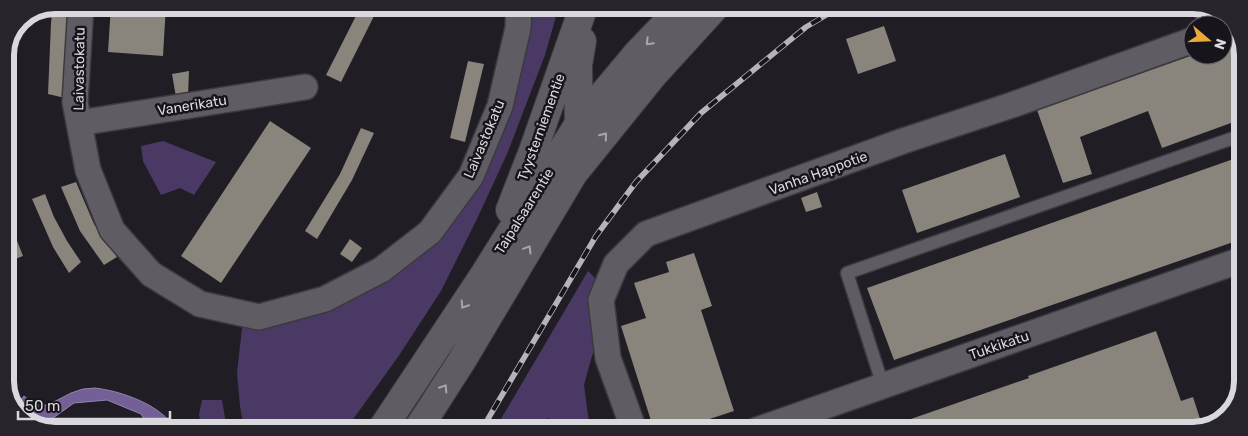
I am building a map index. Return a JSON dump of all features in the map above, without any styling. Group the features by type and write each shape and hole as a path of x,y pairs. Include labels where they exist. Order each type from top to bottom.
{"main road":[{"name":"Tyysterniementie","path":"484,274 533,151 581,14"},
{"name":"Tyysterniementie","path":"574,174 580,122 578,64 587,14"},
{"name":"Taipalsaarentie","path":"387,422 484,274 580,122 637,54 675,14"},
{"name":"Taipalsaarentie","path":"423,422 462,362 574,174 653,75 709,14"}],"street":[{"name":"Laivastokatu","path":"80,14 75,102 88,170 112,230 151,274 200,304 259,317 325,299 381,270 430,232 471,176 500,106 518,28 519,14"},
{"name":"Vanha Happotie","path":"631,422 608,358 602,300 616,264 646,234 1183,44"},
{"name":"Vanerikatu","path":"79,123 305,87"},
{"name":"Tukkikatu","path":"780,422 1234,262"}],"lane":[{"path":"883,386 847,273 1234,138"}],"shaded area":[{"path":"520,14 557,14 545,55 507,154 441,291 398,357 351,422 243,422 237,373 243,319 330,303 458,204"},
{"path":"163,141 216,162 194,195 180,188 161,195 143,161 141,146"},
{"path":"588,271 596,279 594,349 584,385 589,422 550,422 549,418 541,422 499,422"},
{"path":"95,388 128,396 151,406 170,422 146,422 141,414 107,400 74,403 48,422 34,417 19,401 24,396 35,405 48,405 83,389"},
{"path":"202,400 222,400 226,422 200,422 199,414"}],"building":[{"path":"52,14 69,14 65,98 48,94"},
{"path":"110,14 165,14 163,56 108,52"},
{"path":"357,14 375,14 341,82 326,75"},
{"path":"884,26 896,61 858,74 846,39"},
{"path":"1233,44 1234,122 1162,148 1148,111 1080,137 1092,174 1063,183 1037,110 1183,59 1183,65 1233,65"},
{"path":"468,61 484,64 465,142 450,138"},
{"path":"189,71 188,95 176,97 172,74"},
{"path":"270,121 311,148 221,283 181,256"},
{"path":"361,128 374,133 352,180 317,239 305,231 340,174"},
{"path":"1005,154 1020,197 917,233 902,190"},
{"path":"1234,159 1234,242 894,360 867,288"},
{"path":"76,182 94,224 117,257 104,265 80,231 61,187"},
{"path":"817,192 822,207 806,212 801,198"},
{"path":"45,194 54,217 81,262 69,273 53,247 32,199"},
{"path":"14,233 23,256 14,260"},
{"path":"350,239 362,248 352,262 340,254"},
{"path":"694,253 712,306 701,310 734,411 700,422 651,422 621,326 646,318 634,283 669,272 666,262"},
{"path":"1156,331 1181,401 1193,397 1201,421 902,422 1029,378 1028,376"}],"railway":[{"path":"486,422 596,236 636,182 701,113 806,27 828,14"}]}
